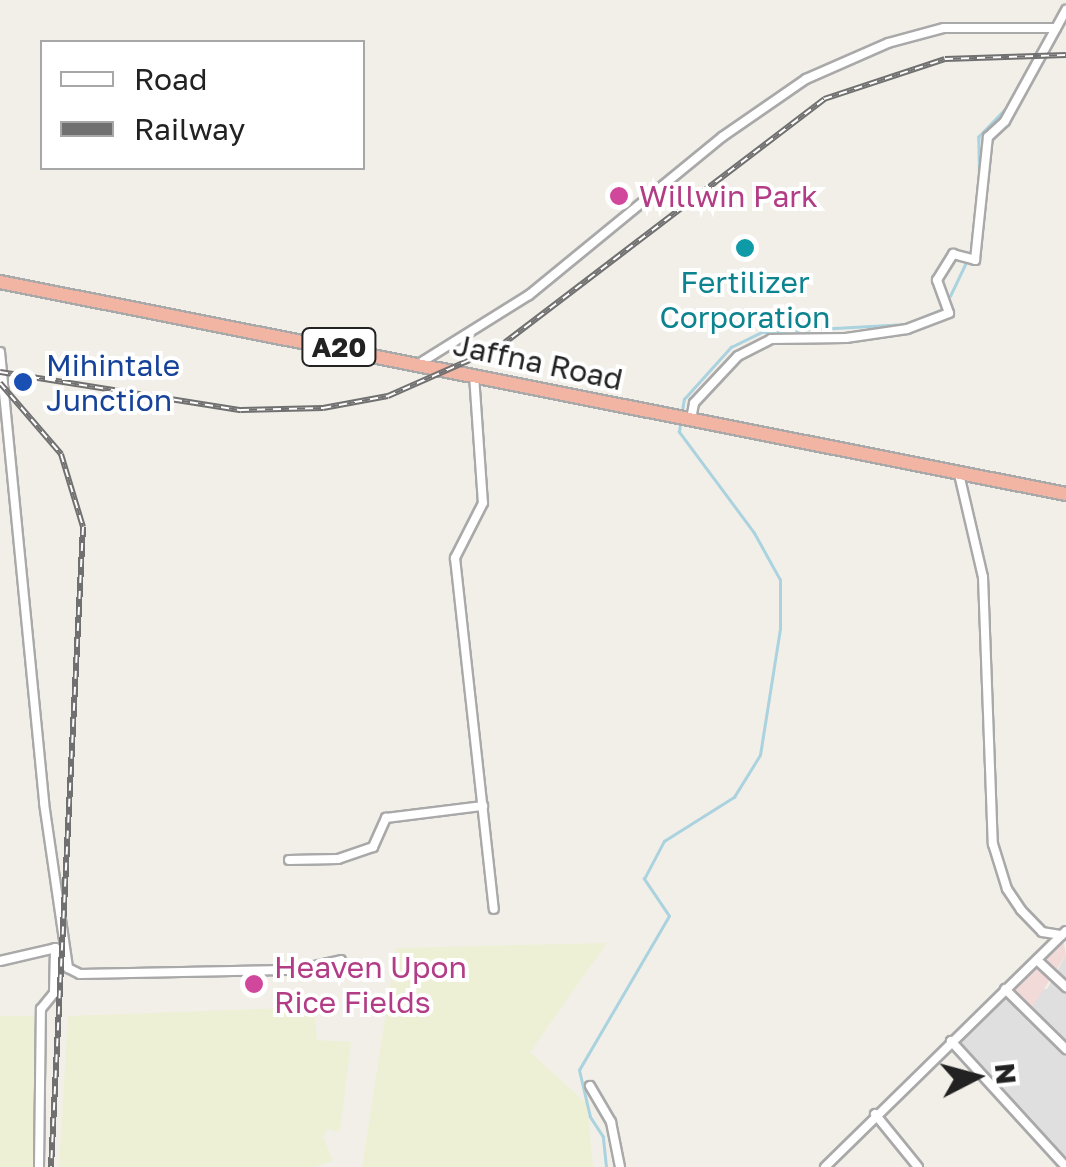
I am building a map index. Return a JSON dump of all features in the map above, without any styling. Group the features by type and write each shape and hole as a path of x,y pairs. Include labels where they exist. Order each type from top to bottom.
{"highway":[{"name":"Jaffna Road","path":"0,282 1066,494"}],"street":[{"path":"684,417 738,356 771,339 846,338 906,329 948,314 937,280 953,254 966,262 974,260 988,137 1004,121 1066,10"},
{"path":"420,363 528,296 722,137 806,79 888,44 944,28 1056,28"},
{"path":"0,352 60,948 54,993 42,1009 39,1167"},
{"path":"474,375 483,503 455,558 494,908"},
{"path":"959,474 983,577 993,844 1006,888 1021,910 1042,932 1064,933"},
{"path":"289,860 338,859 372,848 386,818 484,806"},
{"path":"825,1167 1064,933"},
{"path":"60,948 68,968 80,974 297,970 341,960"},
{"path":"0,961 60,948"},
{"path":"1036,960 1066,987"},
{"path":"1005,989 1066,1049"},
{"path":"952,1041 1066,1167"},
{"path":"590,1086 611,1122 620,1167"},
{"path":"875,1114 918,1167"}],"shaded area":[{"path":"1062,935 1066,955 1029,1012 1005,989"},
{"path":"1066,955 1066,1167 951,1041 1005,989 1047,989"}],"green space":[{"path":"607,943 530,1052 587,1104 593,1167 362,1167 396,948"},
{"path":"314,1007 317,1040 351,1042 340,1132 328,1129 323,1136 333,1161 315,1167 59,1167 68,1016"},
{"path":"0,1016 34,1016 34,1167 0,1167"}],"waterway":[{"path":"979,176 978,137 1005,109"},
{"path":"950,296 970,254"},
{"path":"682,411 684,399 731,347 762,332 907,324 943,309"},
{"path":"606,1167 603,1137 590,1117 579,1070 669,916 644,879 664,841 734,797 760,755 780,629 780,580 754,533 679,432 680,424"}],"railway":[{"path":"0,372 241,410 323,408 388,396 499,347 824,99 945,59 1066,55"},
{"path":"0,383 61,454 83,527 51,1167"}],"place":[{"name":"Willwin Park","path":"619,196"},
{"name":"Fertilizer Corporation","path":"745,248"},
{"name":"Mihintale Junction","path":"23,382"},
{"name":"Heaven Upon Rice Fields","path":"254,984"}]}
